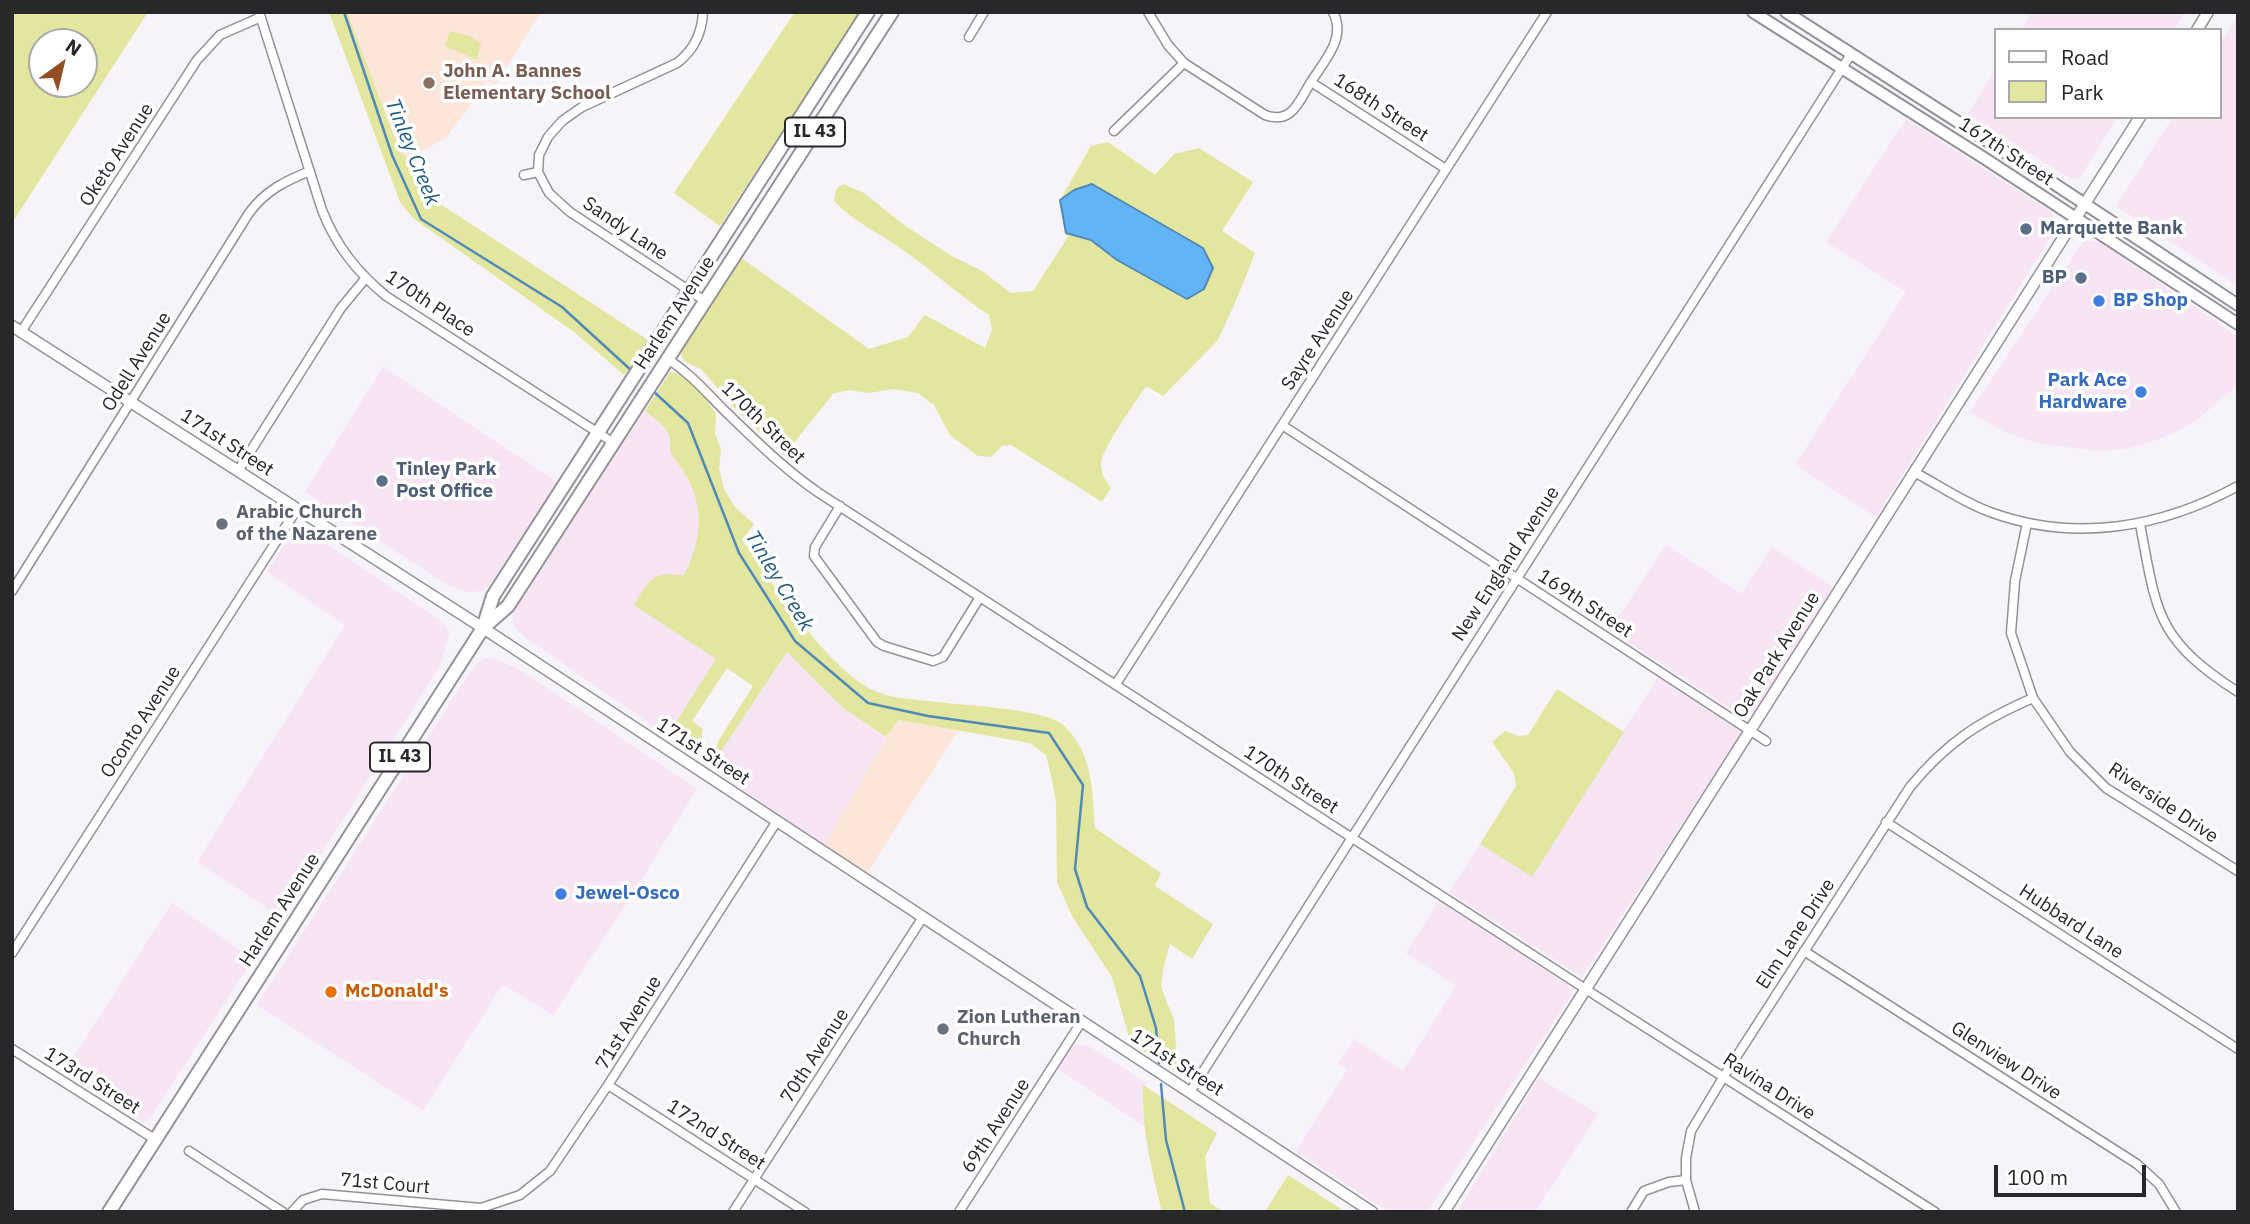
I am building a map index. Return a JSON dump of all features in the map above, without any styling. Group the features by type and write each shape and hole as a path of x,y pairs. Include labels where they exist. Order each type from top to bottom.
{"main road":[{"name":"Harlem Avenue","path":"109,1212 483,628 493,596 868,12"},
{"name":"Harlem Avenue","path":"483,628 508,606 892,12"},
{"name":"167th Street","path":"1753,12 2238,324"},
{"name":"167th Street","path":"1786,12 2238,305"}],"street":[{"path":"524,175 538,172 540,155 548,137 562,121 582,107 677,63 689,54 703,12"},
{"path":"969,37 984,12"},
{"name":"168th Street","path":"1148,12 1168,44 1184,63 1265,116 1283,118 1288,115 1311,82 1446,169"},
{"path":"1311,82 1338,35 1339,23 1334,12"},
{"name":"Sayre Avenue","path":"1116,684 1547,12"},
{"path":"2198,28 2208,12"},
{"name":"170th Place","path":"260,15 322,210 333,235 365,279 386,296 614,443"},
{"name":"Oketo Avenue","path":"17,329 198,60 220,35 260,15"},
{"name":"New England Avenue","path":"1190,1092 1851,54"},
{"path":"1114,131 1184,63"},
{"name":"Oak Park Avenue","path":"1444,1212 2139,119"},
{"name":"Odell Avenue","path":"12,591 249,212 264,194 275,186 310,171"},
{"name":"Sandy Lane","path":"538,172 549,193 570,212 705,301"},
{"path":"238,471 341,308 365,279"},
{"name":"171st Street","path":"17,329 483,628 1372,1212"},
{"name":"170th Street","path":"668,359 701,384 723,409 806,484 1586,989"},
{"name":"169th Street","path":"1282,425 1766,741"},
{"path":"1914,472 1989,512 2027,523 2082,528 2109,529 2140,524 2192,509 2238,486"},
{"path":"840,506 814,547 814,556 877,642 933,661 943,657 980,597"},
{"name":"Oconto Avenue","path":"12,953 297,509"},
{"name":"Riverside Drive","path":"2027,523 2015,581 2011,633 2033,698 2070,752 2106,788 2238,871"},
{"path":"2140,524 2155,600 2172,637 2193,660 2238,692"},
{"name":"Elm Lane Drive","path":"1695,1212 1686,1180 1686,1158 1691,1131 1900,800 1923,771 1958,738 1996,713 2033,698"},
{"name":"71st Avenue","path":"481,1210 520,1195 550,1171 777,821"},
{"name":"Hubbard Lane","path":"1886,822 2238,1049"},
{"name":"70th Avenue","path":"733,1212 923,917"},
{"name":"Glenview Drive","path":"1804,951 2137,1164 2159,1184 2176,1212"},
{"name":"Ravina Drive","path":"1586,989 1935,1212"},
{"name":"69th Avenue","path":"960,1211 1082,1021"},
{"name":"173rd Street","path":"12,1049 156,1140"},
{"name":"172nd Street","path":"608,1085 806,1212"},
{"path":"189,1151 283,1212"},
{"path":"1631,1212 1644,1191 1669,1182 1686,1180"},
{"name":"71st Court","path":"292,1212 303,1200 322,1194 481,1210"}],"shaded area":[{"name":"John A. Bannes Elementary School","path":"347,12 541,12 495,85 487,81 446,138 407,158 400,152"},
{"path":"2032,12 2185,12 2175,28 2022,28"},
{"path":"2238,16 2238,286 2116,206 2172,119 2222,119 2222,40"},
{"path":"1994,71 1994,119 2117,119 2080,177 2073,179 1968,114"},
{"path":"1906,119 2051,212 2056,221 2055,230 1876,517 1795,465 1906,292 1826,242"},
{"path":"2086,241 2100,242 2238,337 2238,385 2199,418 2176,432 2125,449 2098,451 2041,444 2005,432 1970,412 2080,246"},
{"path":"383,367 558,483 490,585 483,591 467,592 447,585 305,492"},
{"path":"645,411 661,423 670,437 674,459 686,474 697,498 700,530 695,555 684,575 662,575 716,659 667,736 528,639 515,628 512,613 521,595"},
{"path":"303,528 443,622 450,632 440,666 281,917 197,862 345,625 267,572 293,531"},
{"path":"1666,545 1741,594 1772,547 1833,587 1755,713 1742,716 1610,630"},
{"path":"787,652 843,708 886,737 823,846 711,767"},
{"path":"491,657 522,671 697,789 629,900 553,1015 506,986 501,987 423,1111 257,1005 459,689 476,665"},
{"path":"1658,677 1742,732 1582,977 1449,892 1480,844 1532,876"},
{"path":"897,720 958,731 867,873 823,846"},
{"path":"1439,901 1568,985 1572,994 1427,1212 1389,1212 1296,1151 1347,1070 1338,1064 1354,1039 1403,1071 1456,986 1406,953"},
{"path":"172,903 253,959 151,1117 145,1122 134,1118 64,1072"},
{"path":"1077,1044 1087,1045 1145,1082 1142,1108 1144,1126 1057,1068 1069,1048"},
{"path":"1539,1078 1598,1114 1535,1212 1457,1212"}],"green space":[{"path":"12,12 148,12 98,90 98,28 28,28 28,98 93,98 12,223"},
{"path":"329,12 347,12 400,152 407,158 412,176 428,196 648,340 624,375 574,332 413,218 400,202"},
{"path":"795,12 860,12 720,226 674,193"},
{"path":"450,31 470,36 481,44 477,60 445,46"},
{"path":"1108,142 1155,175 1174,154 1199,148 1253,182 1222,231 1255,253 1218,340 1163,396 1146,386 1113,436 1101,463 1104,477 1111,488 1102,502 1011,445 1002,446 991,457 978,456 950,435 934,405 918,393 894,389 869,393 849,390 833,394 784,455 738,412 701,369 687,363 681,356 683,348 740,257 869,349 908,337 925,315 985,348 992,330 989,315 906,252 842,209 834,201 836,189 843,184 864,193 904,225 950,255 982,271 1011,293 1033,291 1068,237 1066,233 1091,240 1117,260 1152,280 1202,248 1092,184 1074,190 1060,200 1091,146"},
{"path":"670,372 678,373 691,381 716,413 715,433 721,450 719,468 724,489 735,507 754,524 742,540 802,624 839,665 857,680 887,695 1018,711 1036,714 1062,724 1078,743 1087,764 1095,828 1161,873 1155,886 1213,924 1192,959 1170,944 1163,969 1161,987 1174,1020 1178,1073 1131,1044 1112,977 1072,916 1057,882 1056,802 1051,775 1046,755 1030,743 898,720 886,737 843,708 787,652 718,756 714,752 719,740 753,686 727,668 692,721 703,729 695,756 667,736 716,659 634,605 652,579 664,574 684,575 694,551 699,526 693,490 671,452 667,431 645,411"},
{"path":"1557,689 1624,732 1532,877 1480,844 1516,786 1514,773 1492,742 1505,731 1518,736 1528,735"},
{"path":"1143,1085 1217,1133 1205,1157 1210,1203 1224,1212 1162,1212 1145,1133"},
{"path":"1288,1175 1341,1209 1339,1212 1265,1212"}],"water":[{"path":"1092,184 1203,248 1213,268 1204,289 1187,299 1117,260 1091,240 1066,233 1060,200 1074,190"}],"waterway":[{"name":"Tinley Creek","path":"344,12 392,155 421,219 562,307 633,372"},
{"name":"Tinley Creek","path":"653,391 688,423 739,553 795,641 868,703 928,716 1049,733 1083,785 1075,869 1087,907 1140,976 1156,1028 1159,1063"},
{"name":"Tinley Creek","path":"1161,1084 1166,1140 1185,1212"}],"place":[{"name":"John A. Bannes Elementary School","path":"429,83"},
{"name":"Marquette Bank","path":"2026,229"},
{"name":"BP","path":"2081,278"},
{"name":"BP Shop","path":"2099,301"},
{"name":"Park Ace Hardware","path":"2141,392"},
{"name":"Tinley Park Post Office","path":"382,481"},
{"name":"Arabic Church of the Nazarene","path":"222,524"},
{"name":"Jewel-Osco","path":"561,894"},
{"name":"McDonald's","path":"331,992"},
{"name":"Zion Lutheran Church","path":"943,1029"}]}
